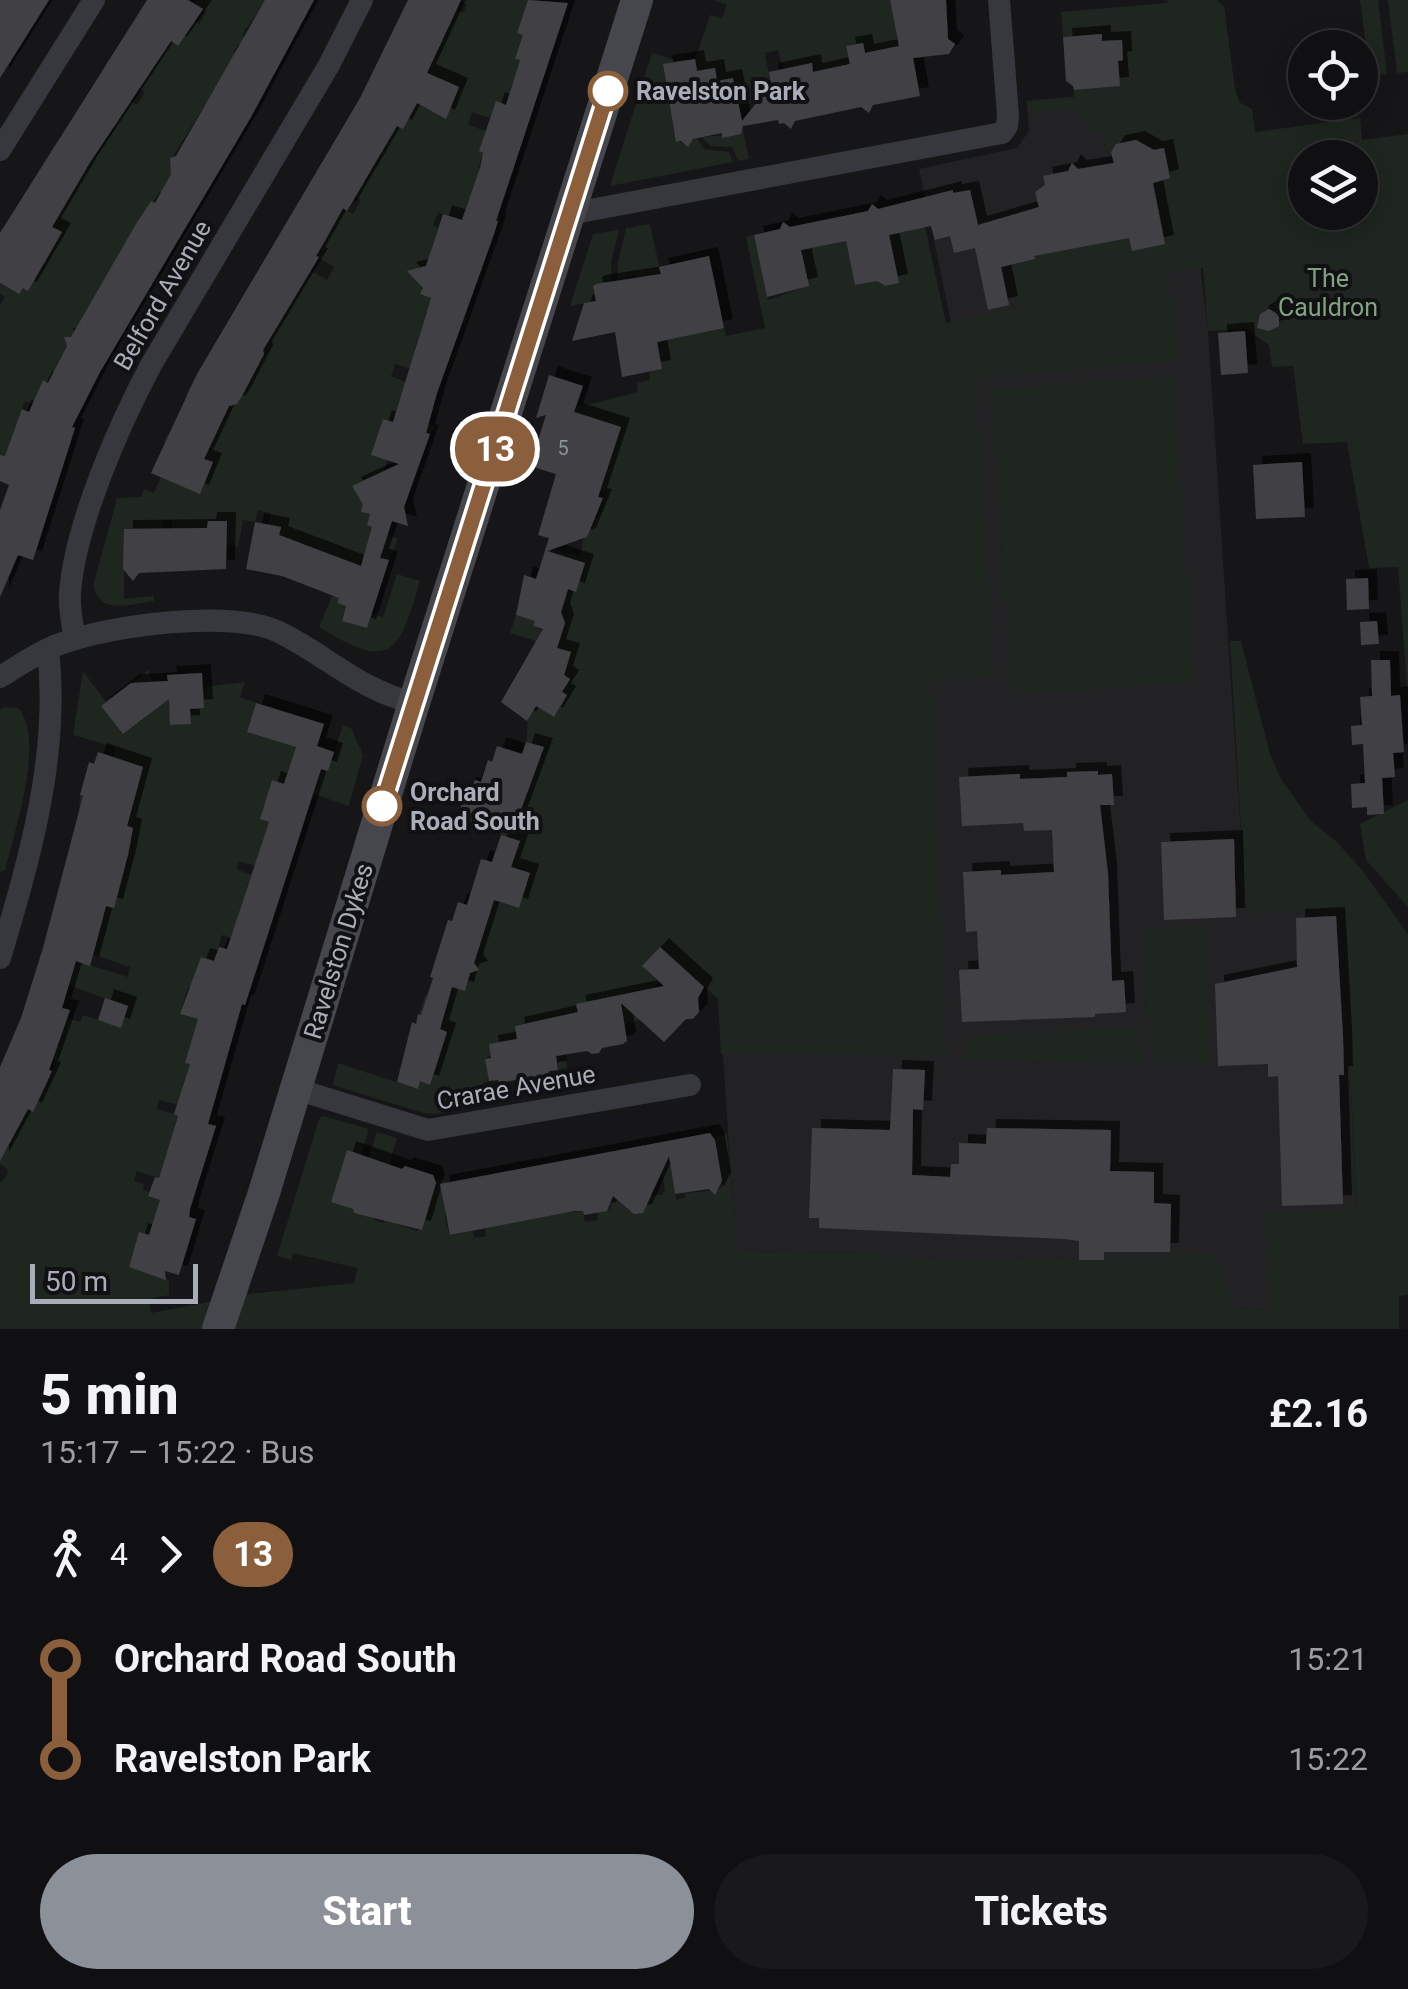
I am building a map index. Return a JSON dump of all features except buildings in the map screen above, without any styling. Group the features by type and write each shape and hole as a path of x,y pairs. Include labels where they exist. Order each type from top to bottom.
{"street":[{"path":"0,150 94,0"},
{"name":"Belford Avenue","path":"75,639 70,596 76,561 90,511 129,409 362,0"},
{"name":"Ravelston Dykes","path":"218,1329 638,0"},
{"path":"568,214 1002,132 1008,115 999,0"},
{"path":"0,678 48,649 75,639 166,624 252,622 288,637 375,692 414,704"},
{"path":"0,958 32,840 49,756 52,703 48,649"},
{"name":"Crarae Avenue","path":"296,1088 428,1130 690,1084"}],"shaded area":[{"path":"1179,88 1208,331 1246,912 1342,909 1361,1295 1271,1310 1234,1308 861,1253 736,1251 693,606 694,379 951,322 919,169 1017,148 1029,131 1027,101"}],"green space":[{"path":"197,0 277,0 261,7 242,35 282,59 277,67 238,44 236,55 170,161 175,168 119,253 138,275 153,284 148,291 111,270 65,341 104,365 100,373 63,354 52,383 43,380 41,384 62,415 25,401 10,443 44,468 3,455 0,461 0,305 5,297 0,294 0,283 18,294 23,288 28,290 45,263 0,231 3,227 18,235 61,233 52,227 60,213 26,192 56,143 91,164 114,129 79,107 83,102 98,111 129,100 137,105 145,92 105,66 109,59 124,68 129,61 150,74 167,46 135,19 178,46 187,16 199,24 206,12 194,4"},
{"path":"458,0 528,0 517,33 536,39 534,48 552,54 549,61 518,51 515,59 520,60 510,91 520,94 518,103 534,109 533,114 496,102 490,118 472,112 468,125 486,131 479,151 515,163 513,169 481,159 479,167 483,169 467,206 500,218 498,221 481,216 477,225 438,212 431,250 483,268 481,273 421,267 416,270 414,277 424,284 421,294 447,303 445,309 468,317 465,324 426,312 415,349 426,353 442,378 395,364 391,376 406,382 396,414 434,426 431,434 383,419 372,455 387,460 384,471 412,480 409,487 373,476 370,483 362,481 355,489 366,497 361,511 370,514 367,525 398,539 389,560 364,557 337,603 346,606 342,620 367,628 372,614 383,617 397,574 420,581 398,640 377,651 362,649 319,627 332,596 322,591 336,556 301,543 294,561 268,525 271,513 258,510 255,522 243,520 238,547 227,545 227,529 213,528 213,523 208,523 207,528 179,528 178,568 171,568 172,520 163,520 162,530 124,529 124,599 154,596 154,601 118,606 103,601 93,586 117,498 141,497 144,489 154,493 161,477 213,462 164,442 167,435 211,444 225,416 186,396 193,381 237,404 263,350 302,285 289,258 327,280 334,267 316,256 341,207 353,214 361,200 316,173 366,181 439,51 395,28 399,20 444,40 449,28 444,25 452,8 463,13 467,4"},
{"path":"714,0 890,0 910,98 901,100 890,48 865,53 862,43 846,46 851,69 821,71 830,114 822,115 812,64 783,69 778,50 765,53 771,84 769,94 761,101 739,105 734,78 717,81 715,68 703,70 700,90 695,60 710,15 722,18 727,5"},
{"name":"The Cauldron","path":"1168,0 1216,0 1224,6 1235,89 1239,102 1252,109 1255,132 1360,120 1362,140 1408,134 1408,700 1398,567 1369,568 1347,442 1303,444 1293,366 1272,367 1269,345 1246,329 1208,331 1203,268 1167,273 1180,360 975,378 995,677 930,681 947,1055 721,1054 718,999 660,947 642,966 659,982 639,1004 641,1020 624,1024 622,1007 629,1006 625,994 577,1004 578,1012 561,1016 567,1068 558,1070 555,1048 533,1023 516,1025 517,1039 485,1059 489,1081 483,1083 487,1104 423,1113 333,1085 338,1063 417,1089 420,1081 430,1084 447,1032 437,1028 438,1020 419,1014 425,995 448,1002 453,987 465,990 474,963 473,893 519,908 530,874 511,867 520,841 461,822 465,810 531,768 536,770 544,748 526,742 528,718 536,706 555,716 566,695 562,692 569,678 550,667 571,652 510,633 516,615 535,621 533,626 557,638 561,635 565,623 556,617 560,587 576,591 585,564 545,550 546,547 580,556 590,529 583,515 597,519 605,494 600,491 608,467 595,462 621,427 574,412 576,408 638,392 637,383 650,380 649,372 662,369 639,278 630,276 618,281 626,228 650,224 675,339 707,329 724,328 726,336 765,328 746,237 754,235 768,300 808,286 796,226 811,222 817,247 836,243 832,219 841,217 855,285 870,282 874,257 880,283 894,284 898,279 883,208 925,227 946,323 1017,307 1008,266 1035,259 1025,216 1052,228 1057,252 1111,241 1108,223 1165,243 1153,183 1170,178 1164,148 1146,152 1144,145 1135,140 1116,144 1107,153 1103,131 1094,132 1075,113 1028,115 1027,101 1074,97 1074,90 1120,86 1104,62 1123,60 1122,40 1102,41 1101,34 1063,37 1061,12"},
{"path":"1360,0 1378,0 1387,74 1378,75 1378,30 1364,30"},
{"path":"1388,0 1408,0 1408,72 1397,73"},
{"path":"652,53 679,61 663,65 676,141 685,144 697,138 704,149 729,152 733,162 610,186"},
{"path":"743,129 749,159 738,161 732,147 711,146 701,137 740,134"},
{"path":"619,230 611,262 611,283 593,286 596,301 570,306 593,234"},
{"path":"1173,376 1194,682 1011,695 990,389"},
{"path":"1230,641 1241,641 1270,754 1281,779 1311,821 1362,870 1408,934 1408,1295 1399,1296 1399,1329 0,1329 0,1183 8,1174 0,1164 0,1151 5,1152 28,1109 33,1111 56,1062 52,1060 67,1018 80,1022 83,1015 120,1027 128,1007 69,985 77,961 128,977 130,967 80,950 72,853 127,867 129,856 106,849 126,853 133,828 79,811 80,795 132,808 142,767 113,757 115,747 73,735 83,671 106,702 102,707 123,734 151,713 129,685 148,670 158,700 169,699 171,725 191,723 191,709 204,708 203,687 245,682 240,697 256,703 247,732 296,747 292,760 328,771 343,725 351,728 363,755 349,806 272,780 260,819 269,822 255,866 239,861 236,869 251,875 231,938 222,935 214,961 201,957 188,987 180,1014 208,1022 186,1063 190,1064 182,1089 183,1106 159,1100 157,1109 178,1115 159,1178 137,1171 134,1181 144,1184 148,1196 160,1200 154,1237 139,1233 129,1267 169,1280 169,1295 149,1299 151,1313 250,1294 354,1283 357,1268 293,1253 291,1260 277,1256 323,1116 369,1129 361,1157 351,1151 346,1153 331,1202 353,1209 380,1163 379,1159 368,1159 377,1132 397,1138 373,1219 383,1223 385,1219 416,1231 422,1229 437,1179 446,1182 445,1218 450,1235 464,1233 472,1226 474,1238 486,1236 485,1224 569,1181 574,1212 583,1211 585,1222 598,1220 597,1209 607,1211 611,1207 603,1155 629,1198 632,1212 642,1213 642,1195 661,1195 665,1191 658,1145 667,1144 676,1200 685,1198 685,1193 717,1190 723,1186 715,1136 727,1134 737,1251 861,1253 954,1262 1215,1254 1234,1308 1270,1310 1265,1214 1357,1209 1342,910 1246,913"},
{"path":"18,708 26,722 29,763 15,834 5,871 0,872 0,710"},
{"path":"1408,800 1408,907 1366,860 1360,824"},
{"path":"1205,926 1211,1065 1152,1063 1142,928"},
{"path":"1134,1028 1139,1035 1142,1064 964,1059 964,1045 976,1035"}],"bus line":[{"name":"13","path":"382,806 608,91"}],"place":[{"name":"Ravelston Park","path":"608,91"},
{"name":"Orchard Road South","path":"382,806"}]}
